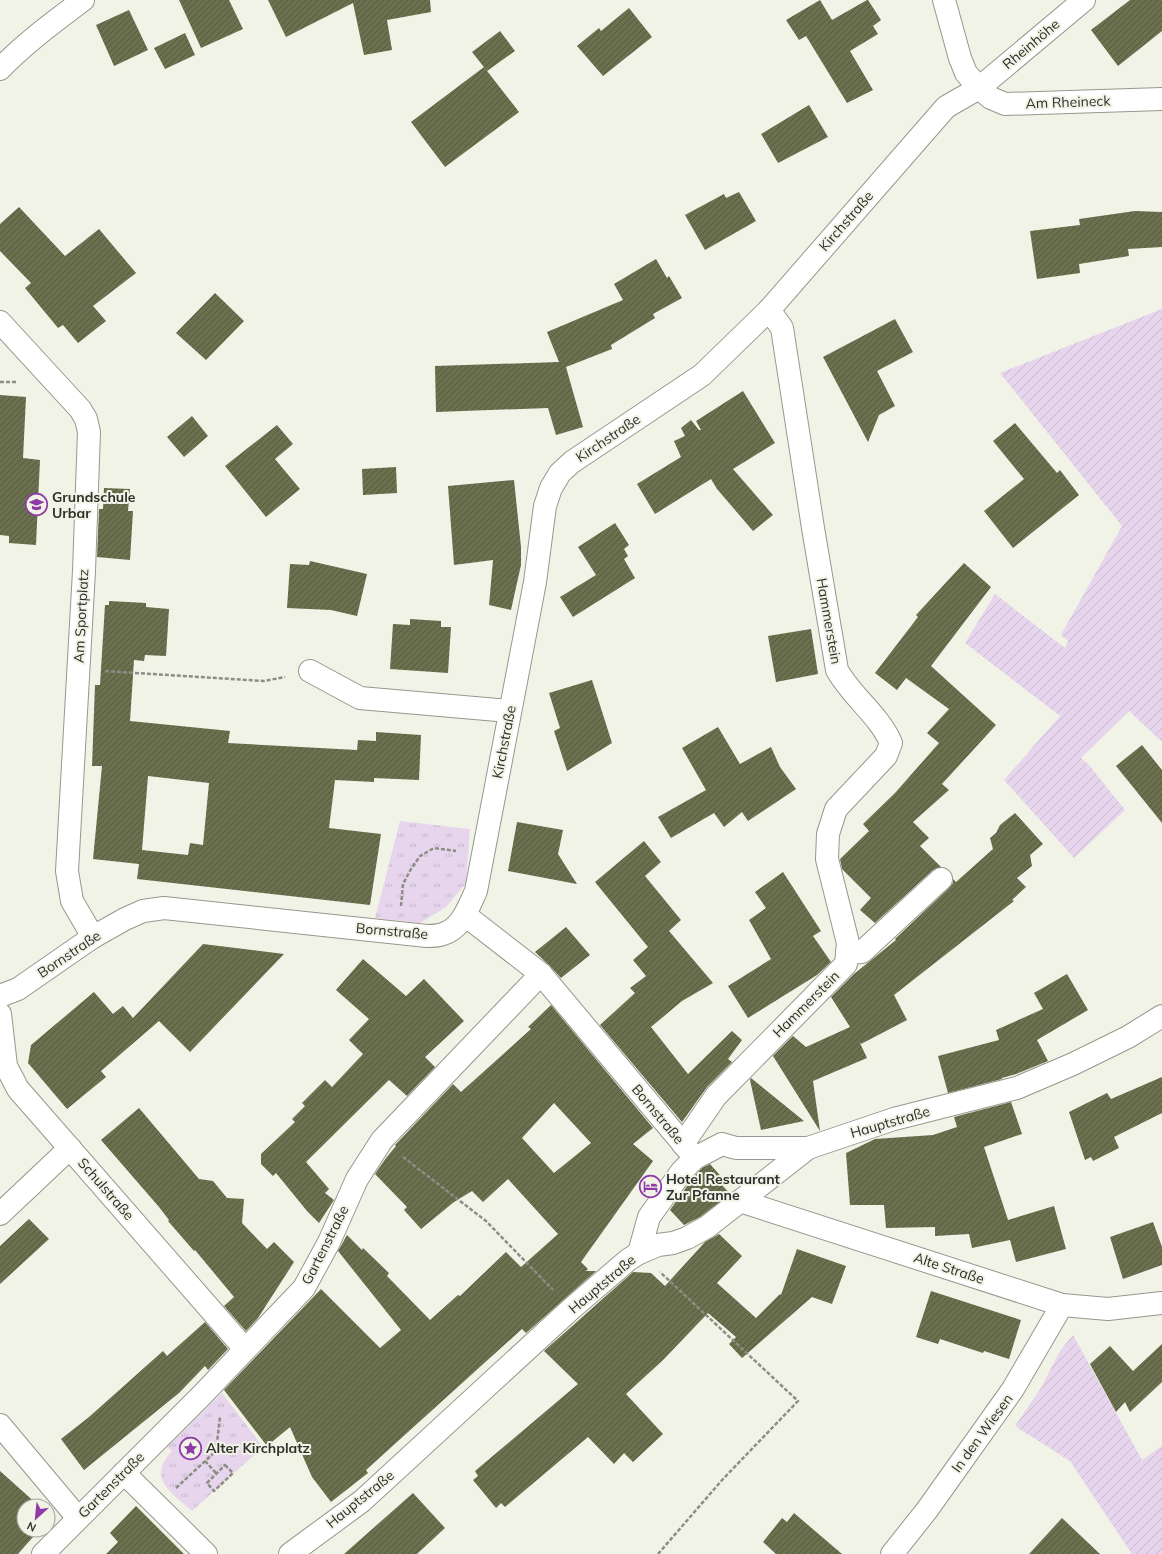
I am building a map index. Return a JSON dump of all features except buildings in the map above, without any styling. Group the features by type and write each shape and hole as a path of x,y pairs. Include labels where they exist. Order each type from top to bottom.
{"street":[{"path":"0,69 43,30 83,0"},
{"name":"Am Rheineck","path":"944,0 960,58 966,73 979,88 991,98 1005,104 1162,99"},
{"name":"Rheinhöhe","path":"979,88 1084,0"},
{"name":"Kirchstraße","path":"465,915 476,891 509,711 535,582 545,506 551,488 560,473 572,462 702,375 769,310 946,107 979,88"},
{"name":"Hammerstein","path":"689,1151 716,1096 846,964 848,943 827,859 828,834 836,809 886,756 891,743 886,730 844,682 837,670 782,328 769,310"},
{"name":"Am Sportplatz","path":"0,322 80,409 86,419 89,432 84,571 67,871 72,901 93,937"},
{"path":"310,671 360,698 509,711"},
{"path":"847,953 862,952 941,879"},
{"name":"Bornstraße","path":"0,996 18,989 93,937 125,918 143,911 164,908 427,936 442,934 454,928 465,915 540,974 689,1151"},
{"name":"Gartenstraße","path":"43,1554 202,1395 304,1288 329,1242 356,1179 382,1140 540,974"},
{"name":"Schulstraße","path":"0,1014 6,1066 18,1089 245,1349"},
{"name":"Hauptstraße","path":"290,1554 362,1501 571,1309 628,1260 639,1253 658,1245 673,1243 687,1238 707,1227 808,1148 894,1119 1018,1088 1080,1061 1162,1016"},
{"path":"639,1253 649,1217 682,1171 689,1151 722,1144 736,1148 808,1148"},
{"path":"0,1214 70,1148"},
{"name":"Alte Straße","path":"740,1201 1062,1305 1108,1309 1162,1303"},
{"name":"In den Wiesen","path":"892,1554 926,1510 1013,1389 1062,1305"},
{"path":"0,1425 78,1518"},
{"path":"124,1473 206,1554"}],"path":[{"path":"78,670 264,681 310,671"},
{"path":"399,933 403,884 420,856 434,848 483,855"},
{"path":"382,1140 486,1221 571,1309"},
{"path":"639,1253 798,1401 724,1479 658,1554"},
{"path":"157,1505 216,1452 220,1417 202,1395"},
{"path":"205,1461 216,1473"},
{"path":"225,1465 233,1473 214,1490 207,1483 216,1473 225,1465"}],"green space":[{"path":"1162,309 1162,742 1129,711 1081,758 1089,765 1125,810 1074,858 1004,780 1060,716 965,643 995,594 1065,648 1068,641 1061,635 1122,526 1000,373"},
{"path":"400,821 470,829 466,883 446,907 420,923 375,918"},
{"path":"1073,1335 1142,1460 1162,1446 1162,1554 1132,1554 1070,1461 1015,1426 1041,1388 1060,1351"},
{"path":"222,1393 263,1447 192,1511 170,1491 162,1477 161,1469 172,1451 167,1447"}],"place":[{"name":"Grundschule Urbar","path":"36,505"},
{"name":"Hotel Restaurant Zur Pfanne","path":"651,1187"},
{"name":"Alter Kirchplatz","path":"191,1448"}]}
